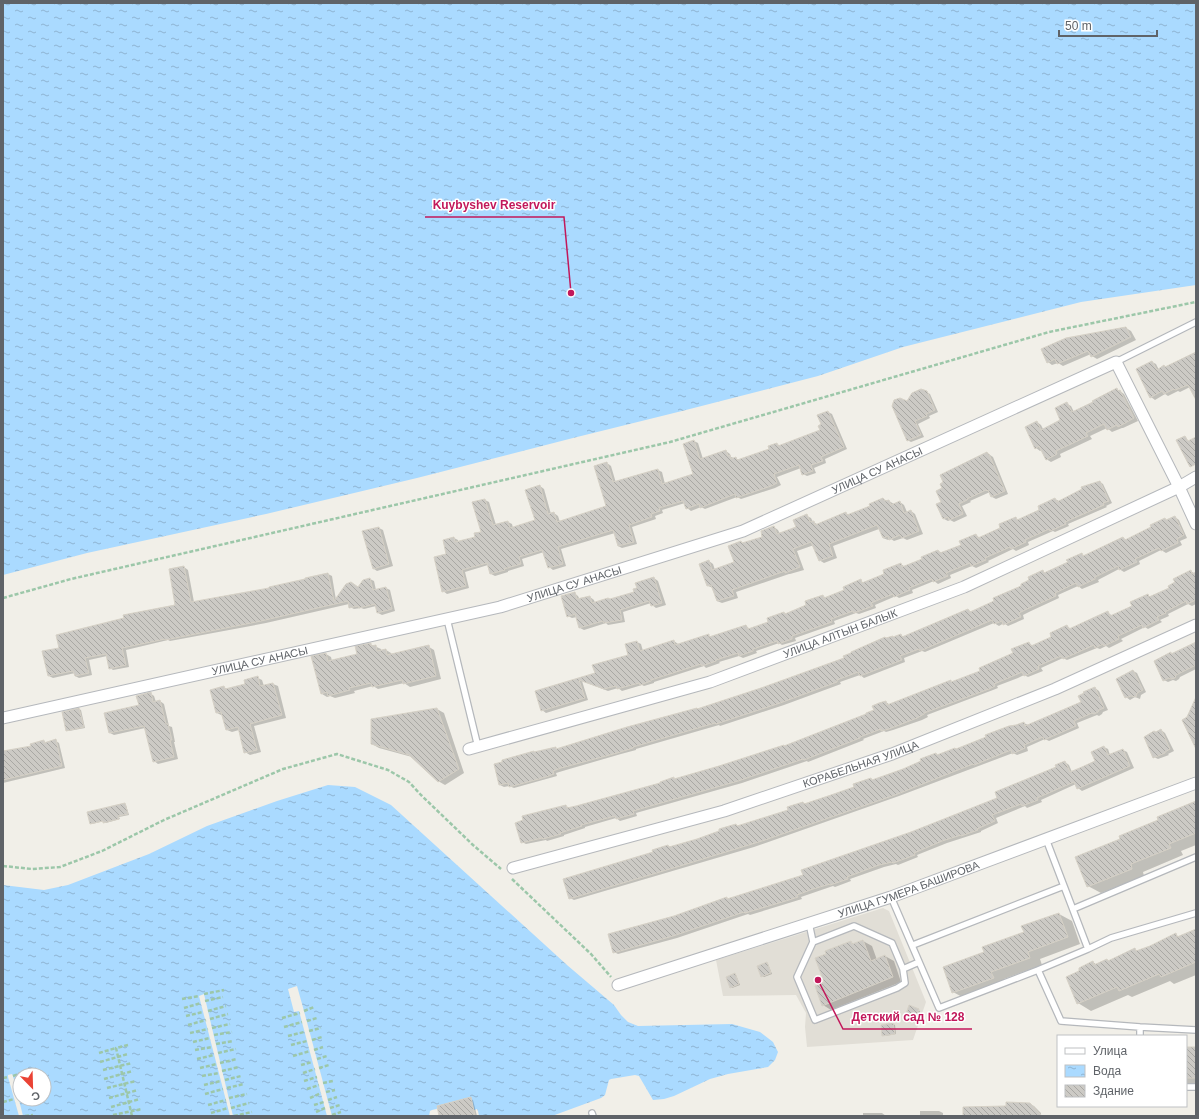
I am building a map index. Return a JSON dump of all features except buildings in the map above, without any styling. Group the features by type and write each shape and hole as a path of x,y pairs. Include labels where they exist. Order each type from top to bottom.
{"street":[{"path":"1116,362 1196,524"},
{"name":"УЛИЦА СУ АНАСЫ","path":"3,718 41,708 500,607 743,530 1116,362"},
{"name":"УЛИЦА АЛТЫН БАЛЫК","path":"474,748 710,682 964,587 1179,487 1196,477"},
{"name":"КОРАБЕЛЬНАЯ УЛИЦА","path":"509,872 724,811 892,754 1055,689 1196,625"},
{"name":"УЛИЦА ГУМЕРА БАШИРОВА","path":"618,985 891,897 1196,783"}],"lane":[{"path":"1116,362 1196,322"},
{"path":"447,619 474,748"},
{"path":"1046,839 1088,949"},
{"path":"1073,909 1196,857"},
{"path":"913,946 1064,886"},
{"path":"891,897 939,1008 1038,970 1111,938 1196,913"},
{"path":"809,924 813,942 797,977 815,1020 897,988 905,983 903,968 892,943 854,926 813,942"},
{"path":"903,968 920,962"},
{"path":"1038,970 1061,1021 1196,1030"},
{"path":"1140,1027 1140,1035"}],"path":[{"path":"3,598 71,579 670,442 1049,332 1196,302"},
{"path":"3,866 32,869 60,867 102,851 164,820 283,769 337,754 388,770 409,782 473,845 509,872 591,954 618,985"},
{"path":"204,994 224,990"},
{"path":"182,1000 199,996"},
{"path":"205,1002 223,997"},
{"path":"184,1008 201,1003"},
{"path":"208,1011 226,1006"},
{"path":"304,1010 314,1007"},
{"path":"186,1016 203,1012"},
{"path":"282,1018 300,1013"},
{"path":"210,1019 228,1014"},
{"path":"307,1021 317,1018"},
{"path":"188,1025 206,1020"},
{"path":"284,1027 302,1022"},
{"path":"212,1028 230,1024"},
{"path":"309,1031 321,1028"},
{"path":"190,1033 208,1029"},
{"path":"214,1035 232,1032"},
{"path":"288,1036 304,1032"},
{"path":"312,1040 322,1036"},
{"path":"193,1042 210,1038"},
{"path":"216,1044 234,1041"},
{"path":"291,1045 307,1041"},
{"path":"99,1053 128,1045"},
{"path":"195,1050 212,1047"},
{"path":"314,1050 323,1047"},
{"path":"116,1048 132,1116"},
{"path":"218,1053 236,1049"},
{"path":"293,1056 310,1051"},
{"path":"100,1062 128,1054"},
{"path":"197,1059 214,1055"},
{"path":"317,1059 326,1056"},
{"path":"220,1063 237,1059"},
{"path":"301,1065 312,1062"},
{"path":"103,1070 132,1063"},
{"path":"200,1068 217,1064"},
{"path":"319,1068 329,1065"},
{"path":"202,1076 239,1067"},
{"path":"303,1073 314,1069"},
{"path":"104,1079 133,1071"},
{"path":"204,1085 241,1076"},
{"path":"3,1078 8,1077"},
{"path":"304,1080 317,1077"},
{"path":"323,1083 333,1080"},
{"path":"107,1088 136,1081"},
{"path":"205,1094 244,1084"},
{"path":"307,1089 319,1085"},
{"path":"109,1098 138,1090"},
{"path":"326,1092 335,1090"},
{"path":"310,1098 321,1093"},
{"path":"208,1105 247,1094"},
{"path":"328,1100 337,1098"},
{"path":"111,1107 140,1099"},
{"path":"314,1105 324,1102"},
{"path":"211,1112 249,1103"},
{"path":"330,1108 340,1105"},
{"path":"316,1112 325,1108"},
{"path":"113,1115 142,1109"},
{"path":"234,1116 252,1112"},
{"path":"332,1115 341,1112"},
{"path":"24,1116 34,1115"}],"shaded area":[{"path":"883,908 889,911 926,1002 913,1040 807,1047 805,1027 806,1013 796,995 723,996 716,960"}],"water":[{"path":"3,3 1196,3 1196,285 1081,302 903,347 818,376 682,411 417,478 266,514 87,553 3,575"},
{"path":"328,785 355,787 391,805 567,965 614,1005 628,1022 638,1026 732,1024 760,1032 773,1042 778,1052 775,1060 768,1067 728,1074 710,1079 674,1096 664,1099 653,1100 639,1076 635,1075 611,1079 609,1080 605,1095 601,1098 552,1116 479,1116 477,1109 474,1110 452,1105 432,1110 430,1111 429,1116 3,1116 3,885 44,890 68,885 149,854 207,826 277,801"}],"pier":[{"path":"297,986 332,1116 327,1116 299,1011 294,1012 288,989"},
{"path":"204,994 233,1116 230,1116 199,996"},
{"path":"12,1074 12,1091 8,1077 8,1075"},
{"path":"16,1107 21,1107 23,1116 19,1116"}],"place":[{"name":"Kuybyshev Reservoir","path":"571,293"},
{"name":"Детский сад № 128","path":"818,980"}]}
